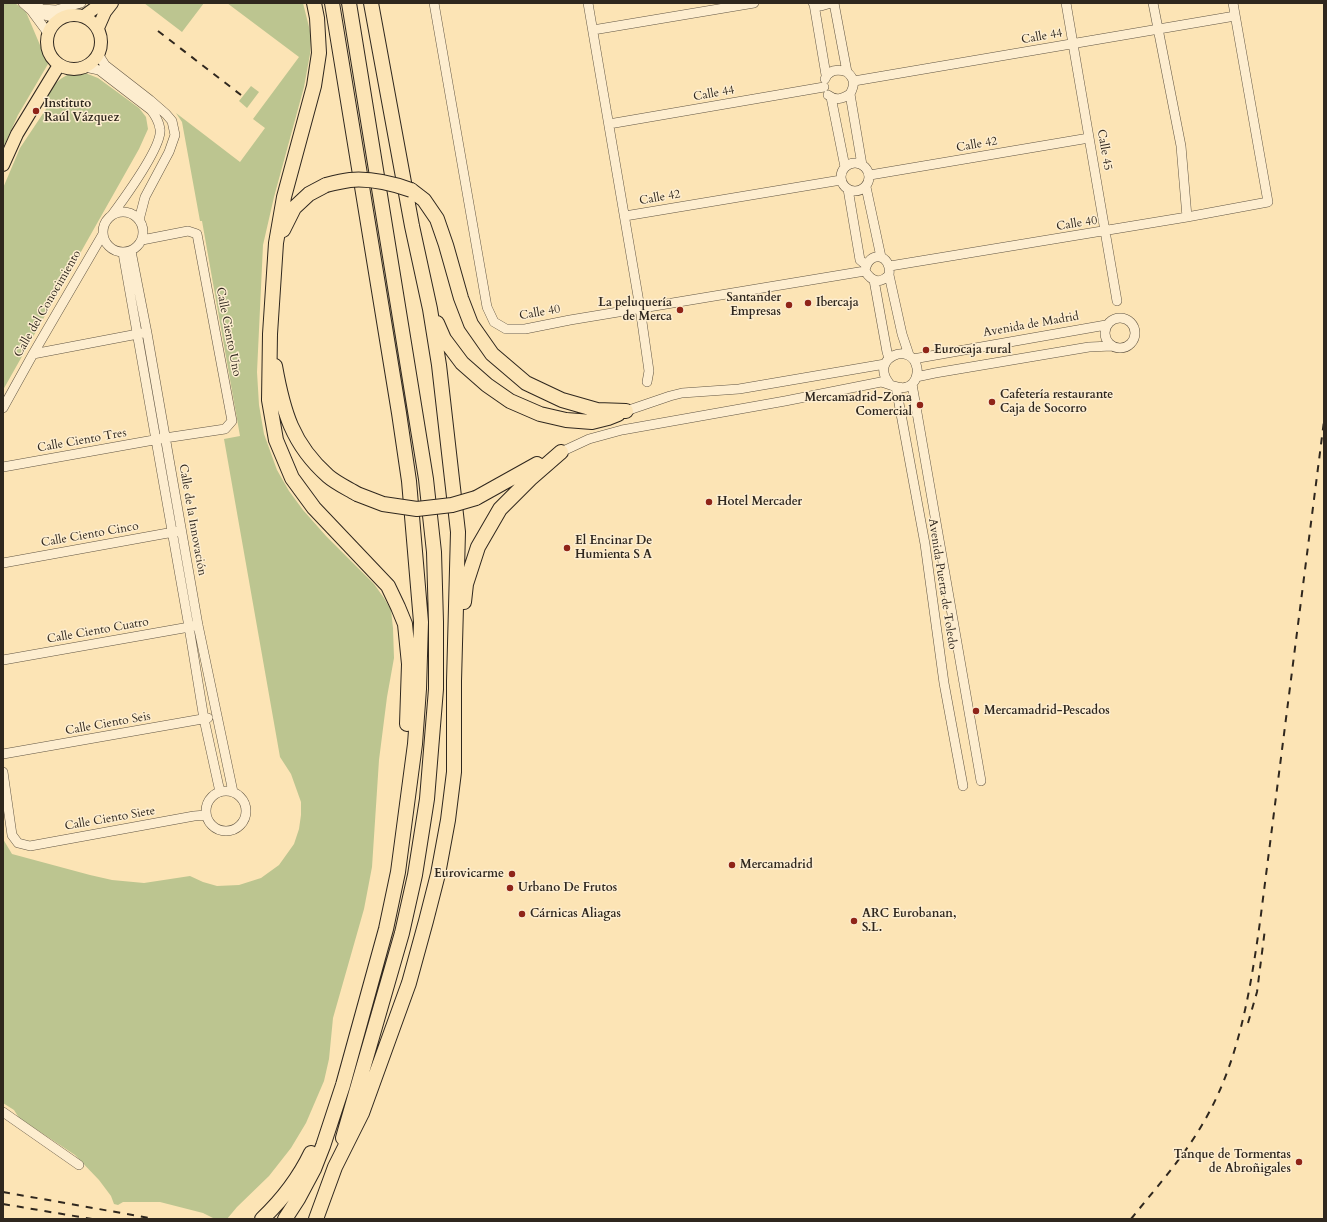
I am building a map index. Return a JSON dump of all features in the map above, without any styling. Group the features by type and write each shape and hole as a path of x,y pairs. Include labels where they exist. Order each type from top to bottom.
{"highway":[{"path":"311,3 317,18"},
{"path":"314,3 317,18 319,53 314,86 284,197 276,243 270,334 269,400 276,440 292,478 314,508 388,586 405,624 409,664 408,705 399,825 398,872"},
{"path":"285,1219 310,1175 323,1146 343,1085 386,929 398,872 415,744 419,689 421,622 409,481 332,3"},
{"path":"316,1219 335,1167 402,933 415,875 427,799 436,689 434,552 426,479 349,3"},
{"path":"335,1167 362,1113 409,983 438,874 447,828 454,772 454,681 458,532 430,309 412,226 371,3"},
{"path":"276,243 294,208 309,194 326,185 349,180 369,180 394,184 411,190 424,200 437,219 461,298 471,324 492,354 526,383 562,400 597,410 626,411"},
{"path":"430,309 444,339 462,364 487,385 510,401 540,414 566,420 592,422 626,411"},
{"path":"270,334 280,394 290,424 306,452 329,476 357,494 383,504 417,509 452,505 476,498 561,452"},
{"path":"454,681 466,584 478,547 500,509 530,479 561,452"},
{"path":"262,1219 279,1202 292,1185 314,1148 374,975"}],"main road":[{"path":"84,16 102,3"},
{"path":"98,28 105,12 112,3"},
{"path":"76,14 84,16 92,21 98,28 101,37 101,46 98,54 92,62 85,67 67,69 52,59 46,42 48,32 52,25 67,15 76,14"},
{"path":"3,165 17,134 59,65"}],"street":[{"path":"23,3 42,9 56,10 82,3"},
{"name":"Calle 40","path":"434,3 487,307 494,322 506,329 525,329 866,268"},
{"path":"588,3 640,308 648,371 647,382"},
{"path":"592,30 754,3"},
{"path":"813,3 821,6 832,3 847,72"},
{"path":"813,3 826,76 824,87 827,94 837,99 843,98 850,94 854,88 854,81 847,72 840,70 833,71 826,76"},
{"name":"Calle 45","path":"1066,3 1117,301"},
{"path":"1153,3 1181,146 1187,217"},
{"path":"1233,3 1235,16"},
{"path":"31,6 44,15 59,19"},
{"path":"31,6 48,32"},
{"name":"Calle 40","path":"890,270 1268,202 1235,16"},
{"name":"Calle 44","path":"854,81 1235,16"},
{"path":"98,54 105,65 151,101 172,121 175,135 169,152 144,197 139,220"},
{"path":"85,67 99,70 151,110 155,115 161,130 155,150 135,183 105,223 103,234 104,240 112,249 127,252 135,248 142,240 143,230 139,220 130,213 118,213 112,215"},
{"name":"Calle 44","path":"609,124 824,87"},
{"path":"850,94 862,165"},
{"path":"831,97 845,167"},
{"name":"Calle 42","path":"870,175 1089,138"},
{"path":"855,163 862,165 870,175 869,182 866,187 861,190 854,191 843,185 841,173 845,167 855,163"},
{"name":"Calle 42","path":"625,216 841,180"},
{"path":"866,187 881,257"},
{"path":"848,188 860,260 866,268 869,277 874,280 880,281 885,279 890,270"},
{"name":"Calle Ciento Uno","path":"142,240 188,231 197,234 232,421 225,429 161,438"},
{"name":"Calle del Conocimiento","path":"3,408 103,234"},
{"name":"Calle de la Innovación","path":"127,252 193,626 204,719 220,792"},
{"path":"866,268 870,260 874,257 881,257 887,261 902,334 911,357 917,364 918,372 914,381"},
{"path":"874,280 887,352 887,361 883,372 885,379 892,385"},
{"path":"561,452 588,438 622,430 881,382 904,387 914,381 935,373 1089,347 1112,346 1117,348 1127,346 1134,338 1134,328 1132,323 1123,318 1114,318 1106,325 1104,334 1108,343 1112,346"},
{"name":"Avenida de Madrid","path":"911,357 1106,325"},
{"path":"33,354 142,334"},
{"path":"626,411 682,393 739,389 887,361 894,355 902,354 911,357"},
{"name":"Avenida Puerta de Toledo","path":"914,381 981,781"},
{"name":"Avenida Puerta de Toledo","path":"892,385 925,544 944,682 962,786"},
{"name":"Calle Ciento Tres","path":"3,467 161,438"},
{"name":"Calle Ciento Cinco","path":"3,563 177,531"},
{"name":"Calle de la Innovación","path":"193,626 217,716 233,792"},
{"name":"Calle Ciento Cuatro","path":"3,660 193,626"},
{"name":"Calle Ciento Seis","path":"3,754 217,716"},
{"name":"Calle Ciento Siete","path":"3,772 12,834 18,843 30,846 206,815"},
{"path":"220,792 233,792 244,801 246,814 244,821 240,827 234,830 227,832 220,831 209,822 206,815 208,801 213,795 220,792"},
{"path":"3,1112 79,1165"}],"green space":[{"path":"3,3 15,3 26,12 48,64 18,115 3,148"},
{"path":"144,3 204,3 182,32"},
{"path":"227,3 303,3 311,35 310,54 304,87 274,197 263,245 257,372 259,405 264,434 277,470 289,491 303,510 326,536 374,584 391,610 394,658 387,697 379,760 372,867 364,909 333,1018 329,1059 324,1081 306,1123 291,1148 269,1176 237,1207 227,1219 215,1219 203,1213 160,1202 123,1202 118,1205 114,1204 111,1196 99,1180 75,1155 19,1118 14,1110 3,1103 3,839 12,854 112,880 144,883 190,876 217,886 239,885 261,878 279,865 294,844 299,829 301,802 291,774 280,757 224,439 240,436 202,221 200,221 182,122 176,113 240,162 265,128 253,119 299,57"},
{"path":"80,71 98,78 139,108 146,117 148,129 139,149 3,390 3,188 20,148 50,103 50,99 47,97 50,91 56,83 64,77"},
{"path":"251,86 259,92 247,108 239,101"}],"railway":[{"path":"158,31 241,95"},
{"path":"1131,1219 1177,1162 1202,1125 1215,1101 1225,1077 1241,1026 1252,975 1260,922 1324,421"},
{"path":"1248,1023 1257,992 1265,929"},
{"path":"3,1192 155,1219"},
{"path":"3,1204 92,1219"}],"place":[{"name":"Instituto Raúl Vázquez","path":"36,111"},
{"name":"Ibercaja","path":"808,303"},
{"name":"Santander Empresas","path":"789,305"},
{"name":"La peluquería de Merca","path":"680,310"},
{"name":"Eurocaja rural","path":"926,350"},
{"name":"Cafetería restaurante Caja de Socorro","path":"992,402"},
{"name":"Mercamadrid-Zona Comercial","path":"920,405"},
{"name":"Hotel Mercader","path":"709,502"},
{"name":"El Encinar De Humienta S A","path":"567,548"},
{"name":"Mercamadrid-Pescados","path":"976,711"},
{"name":"Mercamadrid","path":"732,865"},
{"name":"Eurovicarme","path":"512,874"},
{"name":"Urbano De Frutos","path":"510,888"},
{"name":"Cárnicas Aliagas","path":"522,914"},
{"name":"ARC Eurobanan, S.L.","path":"854,921"},
{"name":"Tanque de Tormentas de Abroñigales","path":"1299,1162"}]}
